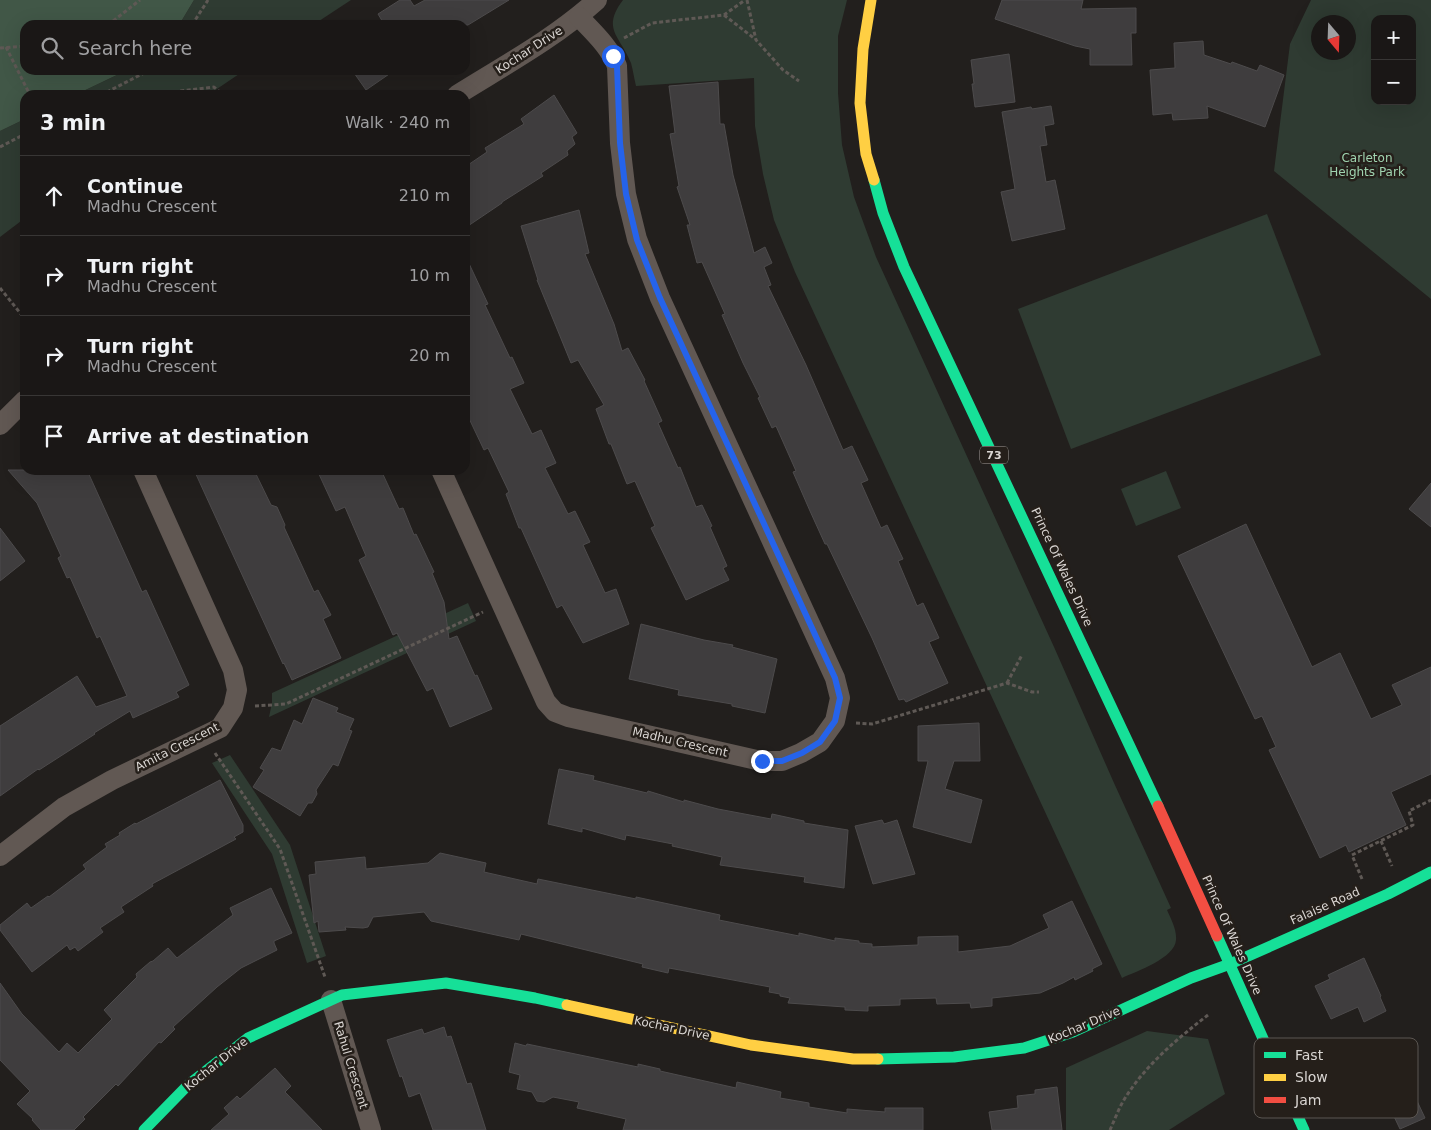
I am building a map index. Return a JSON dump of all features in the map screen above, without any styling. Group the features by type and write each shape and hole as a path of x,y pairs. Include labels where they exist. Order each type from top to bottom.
{"street":[{"name":"Kochar Drive","path":"465,90 545,41 579,17 596,0"},
{"name":"Prince Of Wales Drive","path":"871,0 863,50 860,103 866,154 883,213 904,267 1083,644 1263,1038"},
{"name":"Madhu Crescent","path":"443,475 546,702 555,712 568,717 762,761 782,761 802,753 820,742 835,721 840,698 835,678 660,298 637,240 626,194 620,143 617,66 607,48 579,17"},
{"path":"0,426 20,405"},
{"name":"Amita Crescent","path":"0,856 64,807 112,780 220,728 233,708 237,690 233,670 144,475"},
{"name":"Falaise Road","path":"1230,964 1388,894 1431,872"},
{"name":"Kochar Drive","path":"144,1130 188,1085 248,1038 342,995 446,983 535,998 751,1045 852,1059 954,1057 1024,1048 1073,1032 1191,978 1230,964"},
{"name":"Rahul Crescent","path":"331,1000 371,1130"},
{"name":"Prince Of Wales Drive","path":"1299,1118 1304,1130"}],"path":[{"path":"114,20 140,0"},
{"path":"195,20 208,0"},
{"path":"607,48 652,23 724,15 746,0 756,40"},
{"path":"724,15 756,40 783,70 799,81"},
{"path":"0,48 20,46"},
{"path":"6,47 28,90"},
{"path":"111,90 140,75"},
{"path":"189,90 214,87 217,90"},
{"path":"0,147 20,137"},
{"path":"0,288 20,313"},
{"path":"233,708 286,704 502,604"},
{"path":"1007,683 1022,655"},
{"path":"835,721 872,724 1007,683 1032,692 1040,692"},
{"path":"204,736 280,849 323,969 331,1000"},
{"path":"1363,881 1352,855 1413,825 1408,811 1431,800"},
{"path":"1381,841 1392,866"},
{"path":"1110,1130 1126,1096 1154,1060 1208,1016"}],"green space":[{"path":"0,0 194,0 182,20 20,20 20,75 117,75 85,90 20,90 20,121 0,131"},
{"path":"194,0 351,0 321,20 182,20"},
{"path":"623,0 847,0 838,36 838,93 842,145 854,197 876,257 1171,908 1167,910 1175,928 1176,940 1174,947 1169,953 1145,968 1122,978 795,272 774,220 763,174 755,126 754,78 636,86 631,63 613,26 613,18"},
{"name":"Carleton Heights Park","path":"1311,0 1431,0 1431,299 1274,171 1290,44"},
{"path":"117,75 238,75 215,90 85,90"},
{"path":"20,121 20,222 0,237 0,131"},
{"path":"1267,214 1321,355 1071,449 1018,309"},
{"path":"1166,471 1181,508 1136,526 1121,489"},
{"path":"468,603 476,621 269,717 272,693"},
{"path":"230,755 290,845 326,956 307,963 272,854 212,763"},
{"path":"1147,1031 1208,1039 1225,1094 1169,1130 1066,1130 1066,1068"}],"building":[{"path":"400,0 410,0 414,6 425,0 509,0 470,24 470,20 382,20 378,14"},
{"path":"1002,0 1083,0 1081,9 1136,8 1136,33 1131,33 1132,65 1090,65 1090,49 1075,46 995,19"},
{"path":"1203,41 1204,55 1257,71 1260,65 1284,75 1265,127 1207,106 1208,118 1173,120 1172,113 1153,115 1150,70 1175,68 1174,43"},
{"path":"1009,54 1015,102 975,107 971,60"},
{"path":"356,75 388,75 366,90"},
{"path":"718,82 720,124 724,124 733,175 754,253 765,247 772,263 764,267 771,285 768,286 806,365 843,450 852,446 868,480 861,483 881,528 887,525 903,559 898,561 917,606 923,603 939,638 929,642 948,683 906,702 904,699 899,700 872,638 810,511 793,472 796,471 776,426 772,428 758,398 760,397 722,315 725,314 702,262 697,263 687,225 690,225 677,187 679,186 670,134 675,133 669,86"},
{"path":"554,95 577,133 572,137 575,144 567,151 568,155 541,173 543,176 470,225 470,164 487,152 485,148 524,124 521,119"},
{"path":"1051,106 1054,124 1044,126 1047,145 1040,146 1046,182 1055,180 1065,229 1012,241 1001,192 1015,189 1002,112"},
{"path":"579,210 589,253 585,254 614,324 622,351 628,348 645,380 662,421 658,423 678,468 680,467 696,507 702,505 727,566 723,568 729,580 686,600 651,528 655,526 635,481 627,484 611,444 609,444 596,409 604,405 578,360 571,363 537,280 521,226"},
{"path":"470,266 488,304 485,305 524,383 510,389 532,434 541,430 556,463 545,468 568,514 575,511 590,542 583,545 605,593 616,589 629,624 583,643 562,605 557,608 521,528 519,528 506,494 509,492 488,448 484,450 470,421"},
{"path":"8,470 20,470 20,475 89,475 142,592 146,590 189,685 176,692 179,697 133,718 130,711 38,769 0,796 0,726 77,676 96,707 127,696 100,636 97,638 70,577 67,578 58,558 61,556 37,503"},
{"path":"196,475 256,475 271,505 277,507 285,525 284,527 314,592 318,590 331,615 323,619 341,658 292,680"},
{"path":"319,475 383,475 399,509 403,508 414,535 416,534 434,572 432,573 444,602 449,639 457,636 492,709 450,727 433,688 427,691 397,633 393,635 359,560 366,556 345,507 336,511"},
{"path":"1431,483 1431,527 1409,509"},
{"path":"1246,524 1312,667 1340,653 1371,719 1402,705 1392,685 1431,667 1431,774 1391,792 1406,825 1349,852 1346,845 1320,858 1269,750 1276,747 1262,716 1255,719 1178,556"},
{"path":"0,528 25,561 0,581"},
{"path":"641,624 704,640 733,645 732,647 777,659 765,713 732,706 732,704 678,695 679,690 629,679"},
{"path":"313,698 338,708 336,712 354,719 349,730 352,731 338,766 333,764 316,790 317,794 312,803 308,803 300,816 253,787 264,770 260,768 272,748 281,751 294,720 302,724"},
{"path":"979,723 980,761 954,761 945,789 982,800 971,843 913,827 928,761 918,761 918,726"},
{"path":"559,769 594,776 593,780 647,793 648,791 684,802 684,800 718,809 771,819 772,814 804,821 804,823 848,830 844,888 804,882 805,877 720,865 722,857 672,846 673,844 626,835 625,840 582,828 582,832 548,824"},
{"path":"220,780 243,825 243,832 234,837 236,839 152,884 153,886 121,907 124,912 100,928 103,932 78,951 75,947 70,950 67,945 32,972 0,930 0,925 27,903 31,908 86,869 83,865 107,847 105,844 120,835 119,833"},
{"path":"882,820 884,824 897,820 915,874 873,884 855,826"},
{"path":"440,853 486,863 484,872 537,884 538,879 636,899 636,897 720,915 719,920 799,936 799,933 835,941 835,938 859,941 859,943 872,944 872,947 918,945 918,937 958,936 958,952 1010,946 1049,928 1043,915 1072,901 1102,964 1075,980 1074,977 1040,993 992,998 992,1006 971,1008 970,1003 937,1004 936,998 900,999 900,1005 868,1006 868,1011 845,1010 845,1007 788,1003 790,998 769,992 770,987 669,968 668,973 642,967 643,964 521,934 519,940 431,921 424,912 373,917 368,927 345,927 346,930 319,932 318,921 314,923 309,875 316,874 315,862 365,857 366,869 428,863"},
{"path":"271,888 292,933 274,941 277,950 241,968 217,987 173,1027 175,1029 161,1043 159,1042 118,1086 116,1084 83,1117 85,1119 74,1130 41,1130 33,1119 17,1104 30,1091 0,1060 0,983 22,1014 59,1052 67,1043 78,1053 112,1019 104,1010 137,977 136,974 150,962 168,948 177,958 233,915 230,908"},
{"path":"1364,958 1386,1011 1364,1022 1358,1007 1331,1019 1315,986 1330,979 1328,975"},
{"path":"444,1027 447,1037 451,1036 467,1084 471,1083 486,1130 433,1130 420,1093 409,1097 402,1076 400,1077 387,1040 422,1029 424,1034"},
{"path":"515,1043 638,1067 638,1064 660,1069 660,1071 736,1088 737,1082 781,1092 780,1098 809,1103 809,1107 847,1113 847,1109 885,1112 885,1108 923,1108 923,1130 623,1130 626,1119 577,1108 579,1102 553,1097 544,1102 537,1101 532,1092 517,1089 520,1075 509,1072"},
{"path":"275,1068 291,1086 285,1092 322,1130 211,1130 229,1114 224,1108 237,1096 240,1099"},
{"path":"1057,1087 1062,1130 992,1130 989,1112 1018,1108 1017,1096 1035,1094 1035,1090"},
{"path":"1418,1103 1425,1118 1400,1129 1395,1118 1418,1118"}],"traffic: fast":[{"path":"874,180 883,213 904,267 1158,806"},
{"path":"878,1059 954,1057 1024,1048 1073,1032 1191,978 1230,964 1388,894 1431,872"},
{"path":"1217,936 1263,1038"},
{"path":"144,1130 188,1085 248,1038 342,995 446,983 567,1005"},
{"path":"1299,1118 1304,1130"}],"traffic: slow":[{"path":"871,0 863,49 860,103 866,154 874,180"},
{"path":"567,1005 751,1045 853,1059 878,1059"}],"traffic: jam":[{"path":"1158,806 1217,936"}],"route":[{"path":"613,56 617,66 620,143 626,194 637,240 660,298 835,678 840,698 835,721 820,742 802,753 782,761 762,761"}]}
